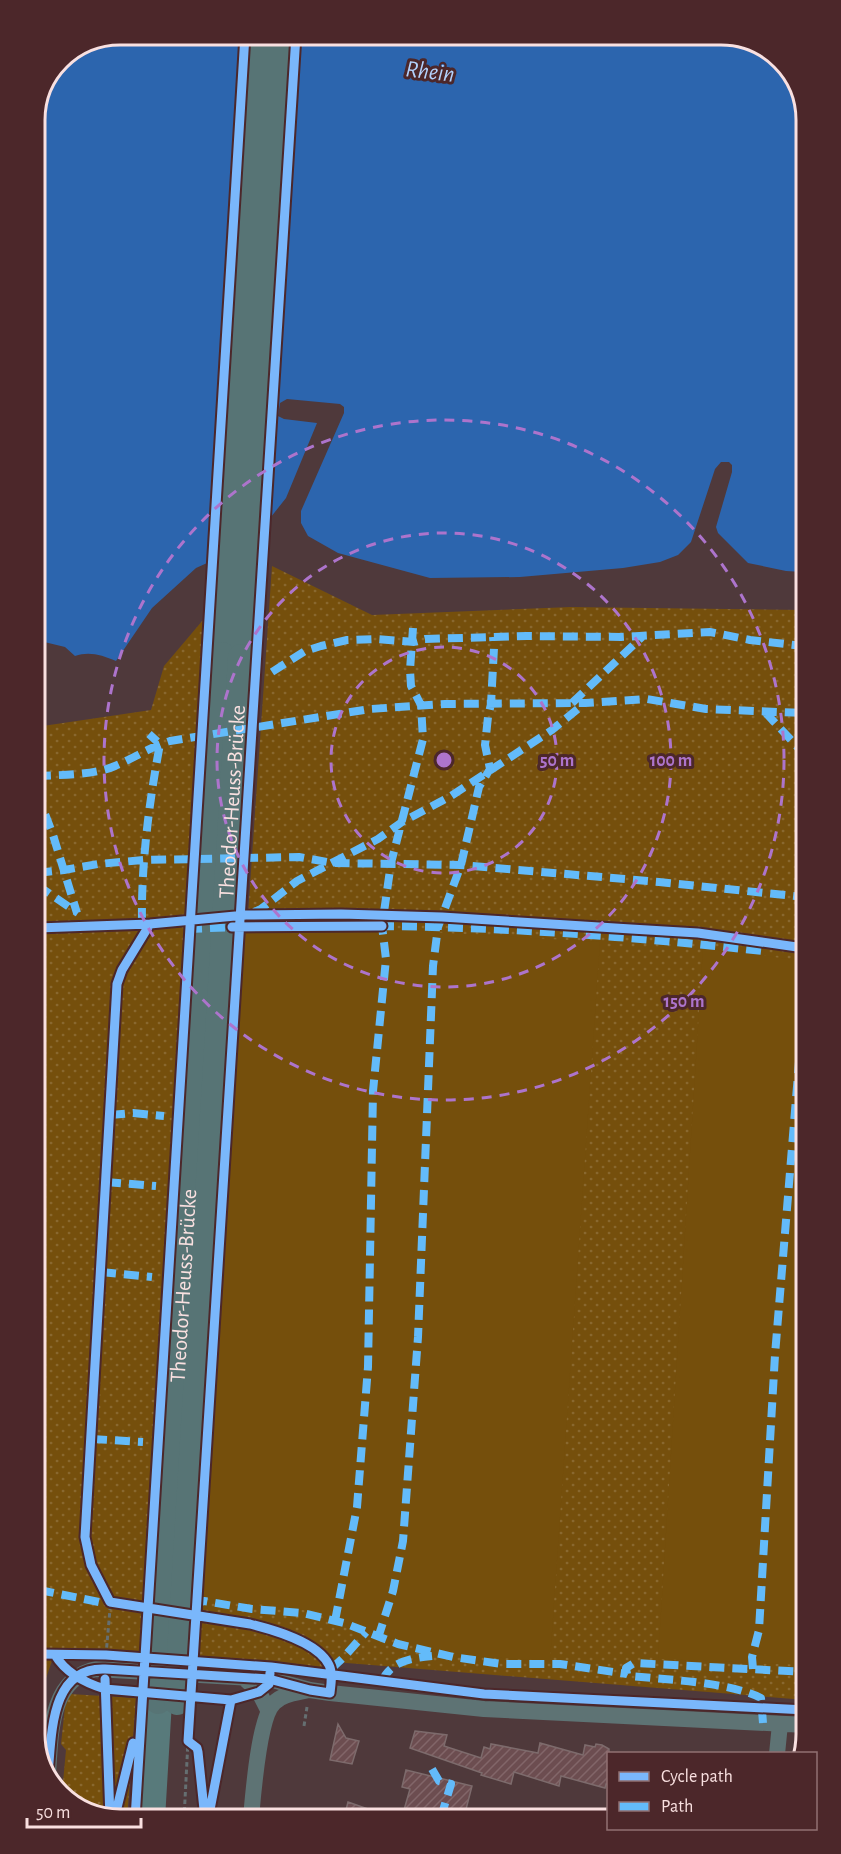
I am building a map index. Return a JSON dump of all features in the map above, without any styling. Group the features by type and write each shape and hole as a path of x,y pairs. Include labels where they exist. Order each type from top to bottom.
{"highway":[{"path":"168,1701 170,1809"},
{"path":"153,1809 168,1701"}],"main road":[{"path":"232,656 260,45"},
{"path":"232,656 278,45"},
{"name":"Theodor-Heuss-Brücke","path":"168,1701 232,656"}],"street":[{"path":"50,1760 56,1709 71,1681 83,1672 105,1669 270,1679 308,1698"},
{"path":"244,1678 259,1692 268,1710"},
{"path":"252,1809 268,1710 280,1698 796,1725"},
{"path":"777,1752 780,1724"}],"path":[{"path":"106,1655 110,1609"},
{"path":"304,1726 308,1698"},
{"path":"185,1809 188,1741"}],"shaded area":[{"path":"272,566 372,615 571,607 796,610 796,1699 322,1661 325,1675 197,1656"},
{"path":"203,620 144,1653 56,1649 45,1681 45,726 151,710 164,666"},
{"path":"237,929 412,931 600,942 550,1661 470,1656 398,1641 300,1609 195,1597"},
{"path":"703,948 796,960 796,1665 658,1659"},
{"path":"70,1694 136,1698 128,1809 105,1808 91,1803 74,1793 63,1782 66,1750 61,1744 65,1707"}],"water":[{"name":"Rhein","path":"120,45 726,45 758,55 780,74 792,96 796,120 796,572 748,563 718,533 716,527 732,472 732,465 729,462 721,462 715,469 691,542 678,555 660,562 623,568 520,577 430,578 338,553 308,536 301,523 301,511 344,413 344,407 340,404 287,399 280,403 278,416 284,419 317,423 286,498 263,527 236,550 196,568 152,608 116,661 96,654 75,656 65,647 45,642 45,115 51,91 58,78 78,58 105,46"}],"pier":[{"path":"239,45 300,45 271,521 237,552 208,566"}],"building":[{"path":"338,1724 346,1738 359,1741 352,1764 330,1760"},
{"path":"415,1731 447,1735 444,1746 481,1758 484,1747 490,1749 491,1744 538,1753 540,1743 583,1755 585,1745 595,1747 596,1744 602,1745 609,1749 607,1752 607,1784 605,1788 561,1776 559,1786 514,1772 511,1784 410,1748"},
{"path":"406,1770 472,1786 466,1809 404,1809 410,1789 402,1787"},
{"path":"348,1802 368,1809 346,1809"}],"marked path":[{"path":"335,1621 357,1507 368,1367 373,1091 386,959 382,926 391,863 423,739 421,705 411,686 413,628"},
{"path":"272,672 305,651 347,640 375,639 414,642 425,639 527,636 621,637 710,632 750,640 796,645"},
{"path":"572,703 644,635"},
{"path":"378,1638 393,1591 403,1541 418,1337 433,966 438,927 461,865 479,787 490,769 485,745 491,704 493,637"},
{"path":"45,776 77,774 107,769 170,741 370,709 445,704 585,703 647,699 706,709 796,713"},
{"path":"254,912 297,881 378,839 402,822 451,796 552,730 585,703"},
{"path":"765,712 796,745"},
{"path":"142,923 146,834 160,744 149,734"},
{"path":"45,814 77,913"},
{"path":"45,872 144,860 299,857 333,863 461,865 796,896"},
{"path":"45,890 78,913"},
{"path":"379,926 475,928 570,934 762,951"},
{"path":"187,929 238,927"},
{"path":"753,1669 752,1657 759,1630 775,1355 796,1099"},
{"path":"110,1115 133,1113 164,1116"},
{"path":"106,1182 156,1186"},
{"path":"101,1272 152,1277"},
{"path":"92,1439 143,1442"},
{"path":"45,1591 99,1602 110,1602 110,1606"},
{"path":"193,1605 204,1601 252,1609 303,1613 344,1623 398,1644 453,1657 502,1664 560,1664 627,1674"},
{"path":"331,1669 366,1632"},
{"path":"382,1681 386,1674 397,1665 432,1656"},
{"path":"763,1723 761,1698 732,1688 698,1682 631,1676 627,1674 626,1668 634,1663 796,1671"},
{"path":"432,1769 439,1781 451,1784 443,1809"}],"cycle path":[{"path":"136,1809 244,45"},
{"path":"204,1809 198,1752 197,1748 188,1741 295,45"},
{"path":"45,928 150,924 246,915 341,914 442,917 698,933 796,947"},
{"path":"49,1759 57,1706 73,1679 87,1671 105,1669 269,1679 330,1693 329,1665 315,1650 294,1638 250,1624 110,1602 91,1565 85,1537 117,984 122,970 150,924"},
{"path":"232,927 382,926"},
{"path":"45,1654 106,1655 271,1667 484,1694 796,1710"},
{"path":"55,1655 77,1676 105,1689 231,1700 259,1692 269,1684 270,1673"},
{"path":"105,1679 110,1808"},
{"path":"210,1809 231,1700"},
{"path":"117,1809 133,1743"}]}
